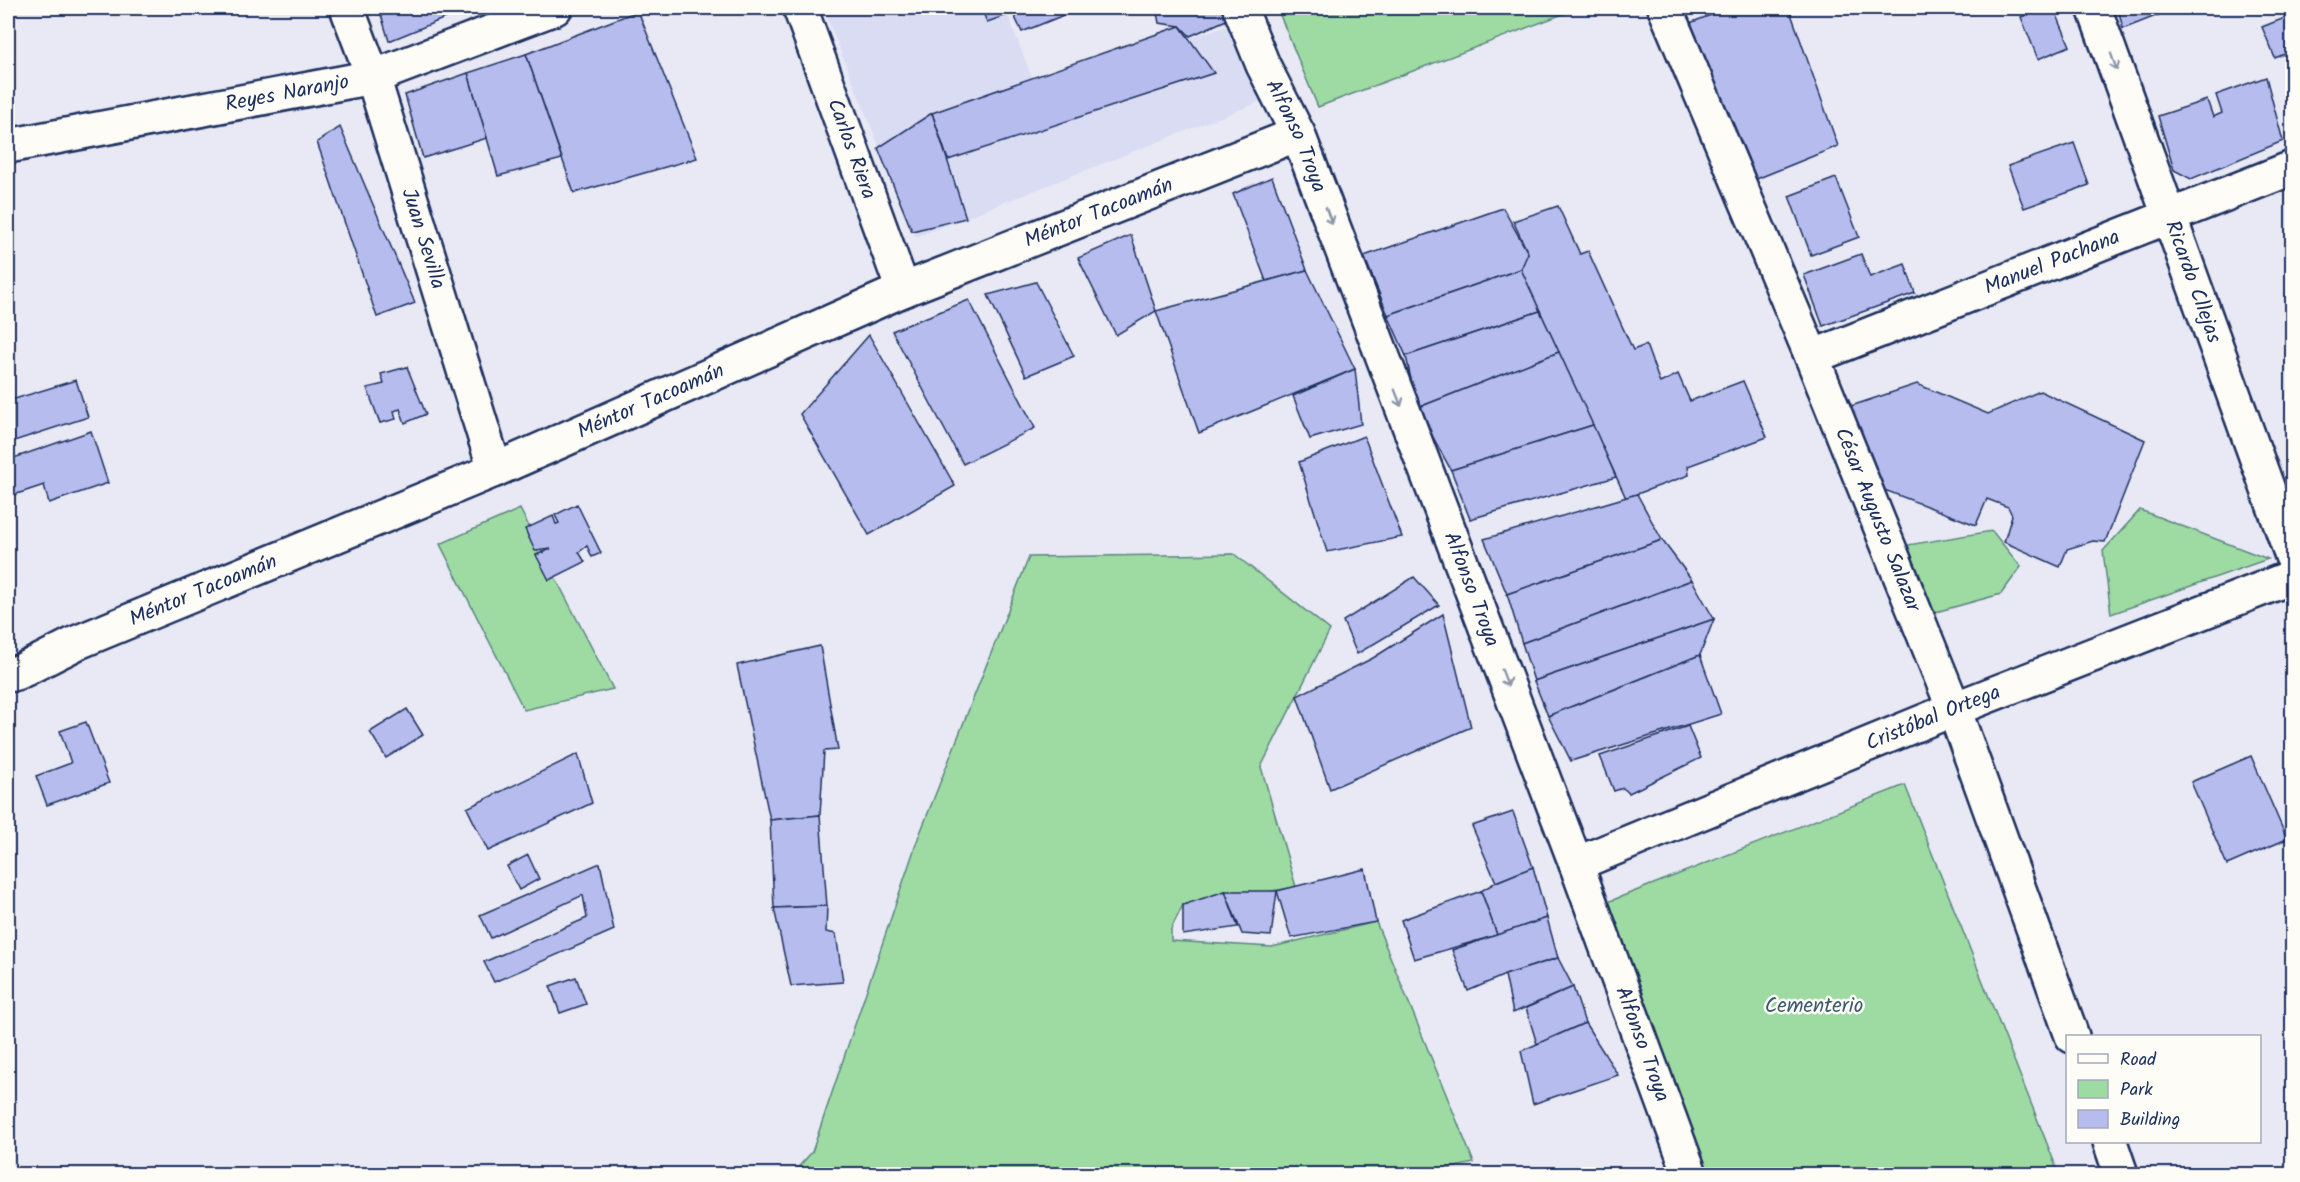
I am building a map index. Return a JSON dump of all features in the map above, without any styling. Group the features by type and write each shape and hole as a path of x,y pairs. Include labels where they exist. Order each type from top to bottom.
{"street":[{"name":"Juan Sevilla","path":"347,8 373,77 495,470"},
{"name":"Reyes Naranjo","path":"8,146 373,77 555,8"},
{"name":"Carlos Riera","path":"800,8 903,290"},
{"name":"Alfonso Troya","path":"1240,8 1263,64 1298,134 1576,864 1690,1174"},
{"name":"César Augusto Salazar","path":"1665,8 1812,357 1954,709 2072,1035"},
{"name":"Ricardo Cllejas","path":"2094,8 2292,556"},
{"name":"Méntor Tacoamán","path":"8,675 19,672 76,642 495,470 903,290 1298,134"},
{"name":"Manuel Pachana","path":"1812,357 2292,168"},
{"name":"Cristóbal Ortega","path":"1576,864 1954,709 2292,577"},
{"path":"2110,1143 2121,1174"}],"shaded area":[{"path":"823,8 1005,8 1034,83 1232,25 1264,100 916,237"}],"green space":[{"path":"1277,8 1579,8 1318,107"},
{"path":"520,509 613,689 524,710 440,544"},
{"path":"2140,510 2268,559 2111,614 2103,551"},
{"path":"1992,531 2021,567 2001,594 1932,613 1908,545"},
{"path":"1234,554 1330,630 1261,767 1296,887 1183,905 1171,929 1171,941 1272,947 1376,922 1474,1163 1422,1174 792,1174 812,1152 917,841 1029,557"},
{"name":"Cementerio","path":"1905,785 2059,1174 1701,1174 1595,907"}],"building":[{"path":"379,8 470,8 389,41"},
{"path":"981,8 1081,8 1022,32 1013,13 987,22"},
{"path":"1156,8 1229,8 1233,17 1190,36 1180,26 1159,23"},
{"path":"1729,8 1789,8 1838,146 1754,180 1690,23"},
{"path":"2046,8 2054,8 2070,46 2038,59 2021,17"},
{"path":"2118,8 2176,8 2123,29"},
{"path":"638,11 697,158 574,193 526,54"},
{"path":"2292,15 2292,51 2275,58 2262,27"},
{"path":"1180,26 1214,73 948,160 932,113"},
{"path":"526,54 562,159 498,176 468,73"},
{"path":"468,73 487,138 423,158 405,95"},
{"path":"2266,77 2283,141 2191,179 2174,170 2158,116 2207,100 2213,117 2222,113 2216,95"},
{"path":"932,113 966,218 912,231 878,148"},
{"path":"340,127 415,303 377,317 317,142"},
{"path":"2074,143 2089,185 2024,208 2008,166"},
{"path":"1272,177 1307,270 1266,281 1233,194"},
{"path":"1836,178 1859,237 1811,255 1789,196"},
{"path":"1558,206 1580,254 1588,251 1633,350 1646,345 1660,383 1678,374 1690,401 1743,381 1767,437 1688,466 1689,475 1626,498 1515,257 1528,253 1513,221"},
{"path":"1503,208 1528,253 1521,269 1388,315 1364,256"},
{"path":"1131,235 1156,311 1116,335 1078,258"},
{"path":"1861,254 1870,277 1905,264 1915,293 1823,326 1804,275"},
{"path":"1521,269 1540,311 1406,356 1388,315"},
{"path":"1307,270 1355,369 1199,433 1156,311"},
{"path":"1036,282 1074,356 1026,376 988,295"},
{"path":"969,300 1035,428 963,464 892,331"},
{"path":"1540,311 1559,352 1417,408 1406,356"},
{"path":"869,335 955,486 869,535 800,414"},
{"path":"1559,352 1593,425 1451,470 1417,408"},
{"path":"407,367 426,414 405,423 400,409 394,411 396,419 380,423 367,388 384,384 381,374"},
{"path":"1355,369 1361,424 1310,439 1293,396"},
{"path":"76,380 88,417 8,443 8,401"},
{"path":"1917,384 1988,414 2040,391 2145,440 2105,542 2093,541 2067,549 2060,567 2004,542 2012,515 2008,507 1987,499 1976,525 1874,486 1845,408"},
{"path":"1593,425 1616,477 1470,519 1451,470"},
{"path":"91,431 108,483 49,503 44,485 14,495 8,476 8,460"},
{"path":"1364,436 1402,537 1327,552 1299,462"},
{"path":"1637,494 1662,540 1507,594 1484,539"},
{"path":"577,504 601,553 592,557 587,546 579,552 585,562 549,580 536,555 551,549 535,551 525,529 553,516 556,524 559,523 555,515"},
{"path":"1662,540 1692,580 1522,643 1507,594"},
{"path":"1414,577 1439,605 1357,654 1343,621"},
{"path":"1692,580 1714,619 1534,681 1522,643"},
{"path":"1443,614 1471,727 1330,789 1297,696 1373,658"},
{"path":"1714,619 1700,655 1548,716 1534,681"},
{"path":"820,646 838,750 824,751 820,815 770,820 737,665"},
{"path":"1700,655 1721,714 1571,761 1548,716"},
{"path":"407,709 423,735 386,758 370,732"},
{"path":"86,722 109,783 47,805 36,776 71,763 60,731"},
{"path":"1688,726 1701,758 1629,793 1623,788 1614,791 1600,756"},
{"path":"578,754 592,803 488,851 467,808"},
{"path":"2251,756 2287,839 2227,865 2191,782"},
{"path":"1513,812 1533,867 1496,882 1472,826"},
{"path":"820,815 827,906 774,908 770,820"},
{"path":"528,855 539,879 519,890 507,866"},
{"path":"600,863 614,930 494,982 484,962 587,918 583,895 491,938 480,915"},
{"path":"1533,867 1547,918 1497,935 1481,891 1496,882"},
{"path":"1365,869 1376,922 1291,938 1277,891"},
{"path":"1225,891 1277,891 1271,936 1242,934"},
{"path":"1225,891 1238,927 1183,935 1183,905"},
{"path":"1481,891 1497,935 1414,959 1401,920"},
{"path":"827,906 826,932 836,934 843,982 791,986 774,908"},
{"path":"1547,918 1558,958 1505,975 1468,991 1452,950"},
{"path":"1558,958 1573,987 1513,1013 1505,975"},
{"path":"576,977 586,1004 560,1013 550,986"},
{"path":"1573,987 1585,1023 1537,1044 1526,1008"},
{"path":"1585,1023 1618,1075 1533,1104 1521,1051"}]}
